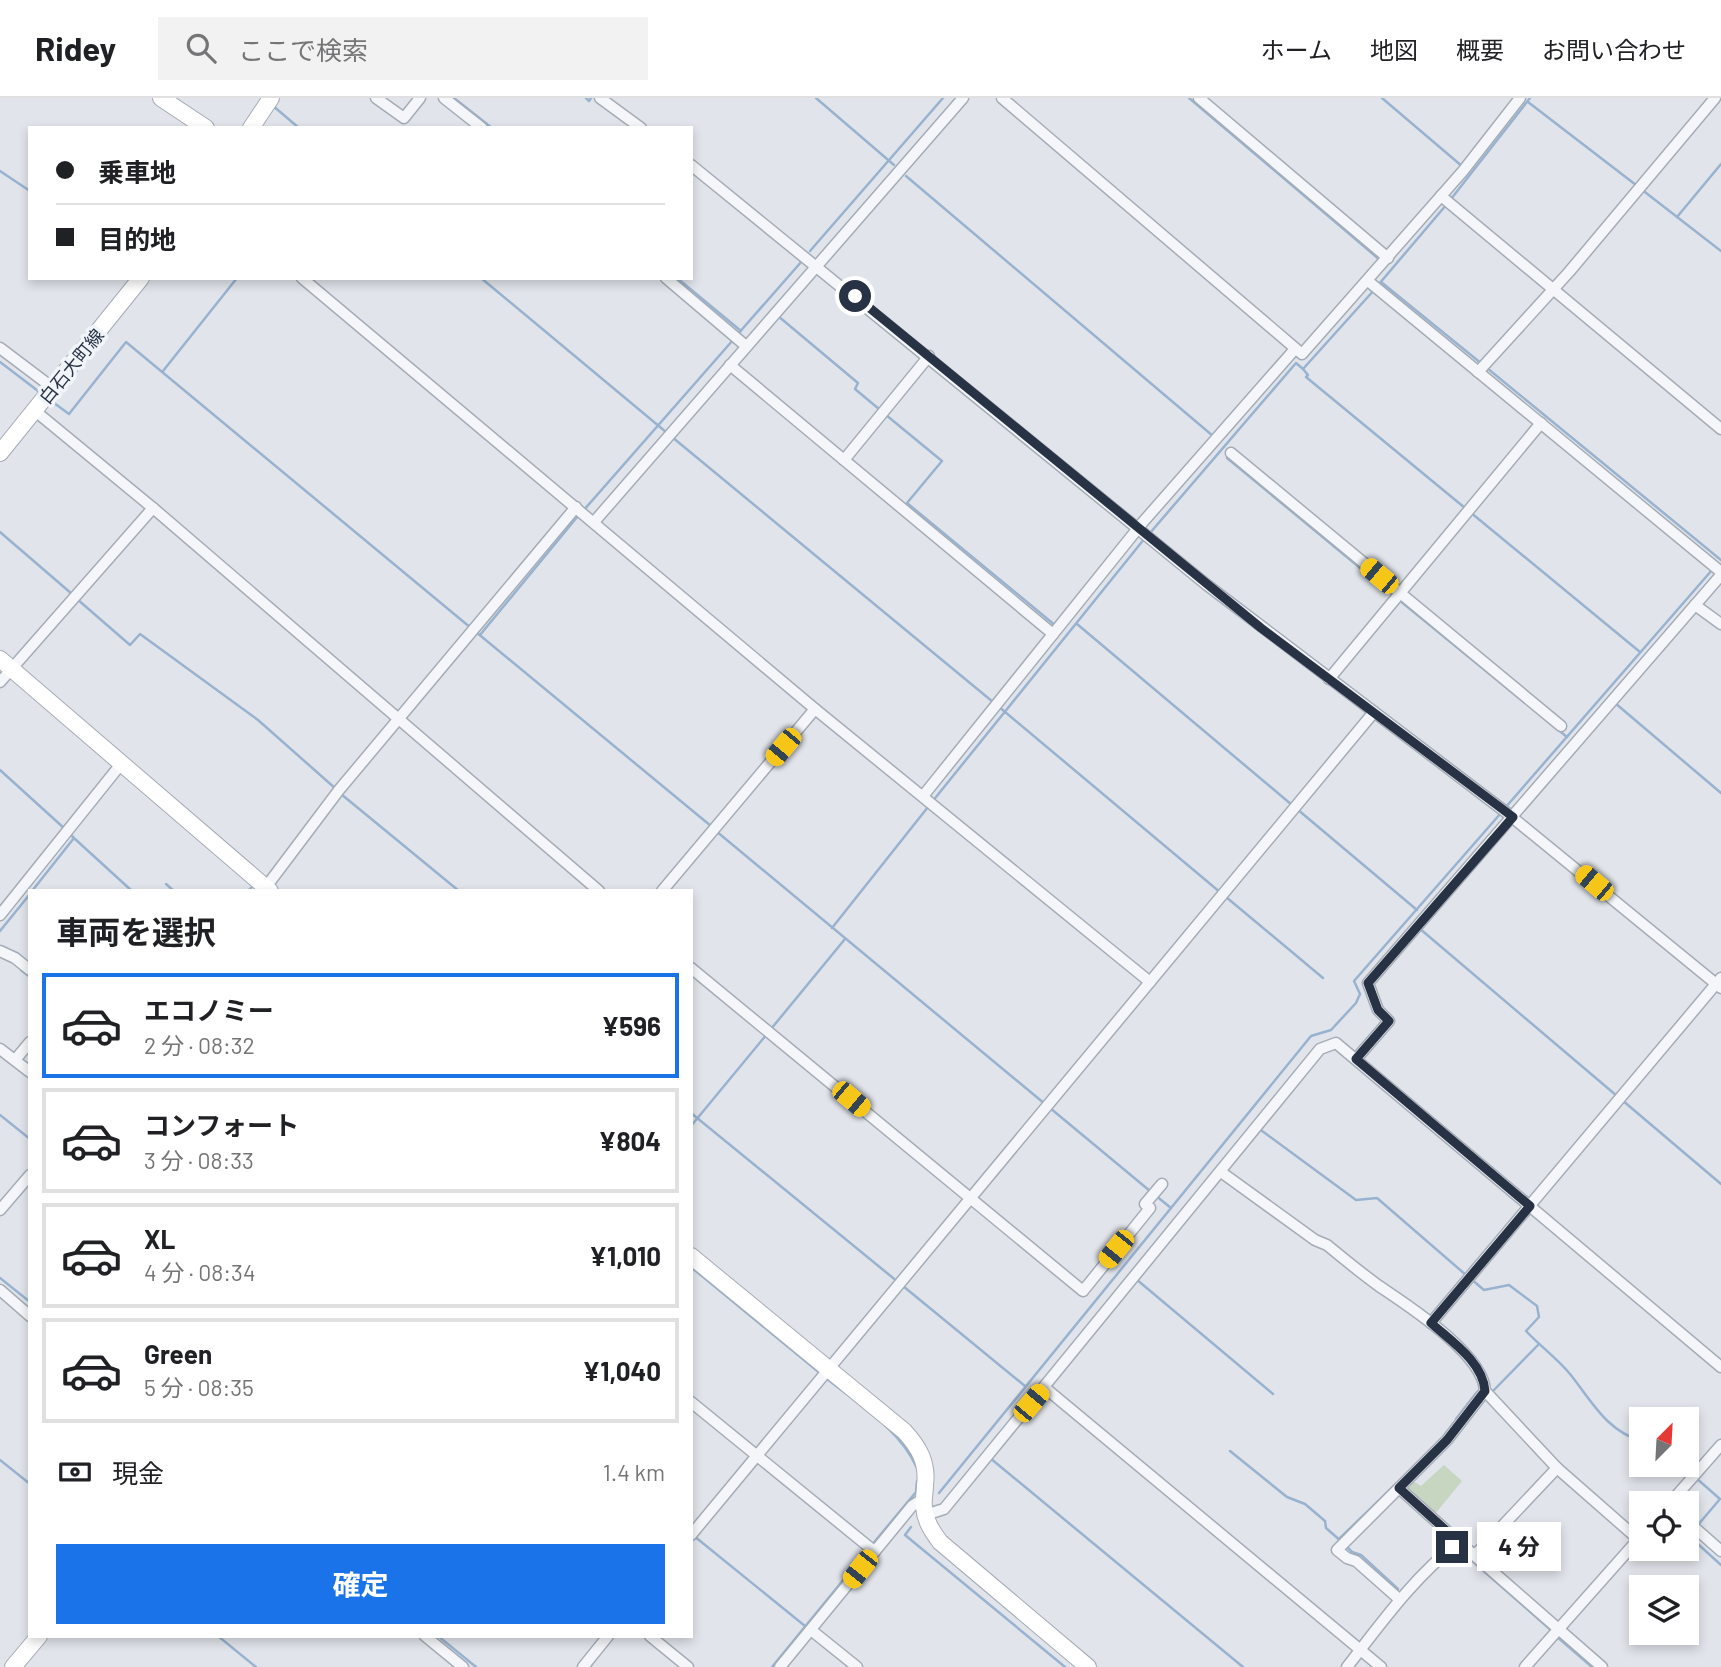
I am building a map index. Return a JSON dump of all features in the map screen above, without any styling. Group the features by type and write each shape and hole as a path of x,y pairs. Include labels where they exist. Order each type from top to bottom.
{"street":[{"path":"161,98 203,126"},
{"path":"376,98 404,118 420,98"},
{"path":"444,98 479,126"},
{"path":"600,98 638,126"},
{"path":"266,889 338,791 468,634 583,513 669,435 730,365 739,340 775,313 963,98"},
{"path":"1002,98 1302,354 1374,286 1385,261 1447,200 1465,169 1520,98"},
{"path":"1199,98 1385,261"},
{"path":"1482,368 1553,289 1715,98"},
{"path":"252,126 269,101"},
{"path":"693,167 1261,628 1507,813 1719,983 1431,1323"},
{"path":"1447,200 1721,429"},
{"name":"白石大町線","path":"0,453 139,280"},
{"path":"304,280 815,709 1150,982"},
{"path":"668,280 739,340"},
{"path":"1356,1059 1389,1021 1378,1010 1368,983 1417,928 1507,813 1613,701 1695,605 1718,570 1541,423 1482,368 1374,286"},
{"path":"0,348 153,508 597,889"},
{"path":"928,801 996,704 1056,630 1144,533 1215,438 1295,349"},
{"path":"844,460 929,356"},
{"path":"730,365 1056,630"},
{"path":"1329,679 1541,423"},
{"path":"1231,453 1397,596 1561,726"},
{"path":"0,682 6,664 75,597 153,508"},
{"path":"1695,605 1721,624"},
{"path":"6,664 264,889"},
{"path":"664,889 815,709"},
{"path":"693,1533 1374,712"},
{"path":"0,915 121,764"},
{"path":"0,951 26,967"},
{"path":"693,970 1083,1291 1150,1208 1145,1204 1158,1190"},
{"path":"780,1667 871,1549 912,1506 944,1510 1321,1049 1336,1043 1721,1367"},
{"path":"15,1060 28,1044"},
{"path":"0,1049 28,1070"},
{"path":"1221,1172 1315,1240 1327,1245 1431,1323 1472,1361 1485,1391 1557,1468 1629,1528"},
{"path":"0,1210 28,1177"},
{"path":"693,1258 825,1374 904,1431 916,1444 926,1471 924,1507 929,1526 940,1542 1088,1667"},
{"path":"0,1290 28,1313"},
{"path":"1044,1387 1381,1667"},
{"path":"1399,1599 1356,1561 1337,1550 1447,1440 1485,1391"},
{"path":"693,1404 871,1549"},
{"path":"1681,1491 1721,1445"},
{"path":"1475,1555 1557,1468"},
{"path":"1399,1488 1556,1632 1602,1667"},
{"path":"1699,1531 1721,1551"},
{"path":"1347,1667 1399,1599 1431,1565 1459,1542"},
{"path":"1525,1667 1629,1549"},
{"path":"811,1630 857,1667"},
{"path":"13,1667 36,1638"},
{"path":"427,1638 463,1667"},
{"path":"583,1667 606,1638"},
{"path":"652,1638 688,1667"}],"green space":[{"path":"1444,1465 1462,1481 1435,1514 1404,1487 1413,1481 1421,1486"}],"waterway":[{"path":"454,98 489,126"},
{"path":"586,98 589,101 591,98"},
{"path":"816,98 894,165"},
{"path":"810,251 943,98"},
{"path":"1189,98 1380,260"},
{"path":"1382,98 1463,167"},
{"path":"1451,199 1530,98"},
{"path":"1528,102 1636,185"},
{"path":"272,105 297,126"},
{"path":"1677,217 1721,164"},
{"path":"0,171 28,190"},
{"path":"906,176 1213,436"},
{"path":"1641,189 1721,251"},
{"path":"1379,284 1447,204"},
{"path":"737,335 802,261"},
{"path":"163,371 235,280"},
{"path":"483,280 666,432"},
{"path":"679,280 741,331"},
{"path":"1381,282 1482,364"},
{"path":"1150,533 1296,363 1303,369 1375,289"},
{"path":"778,316 858,383 855,389 879,409"},
{"path":"583,511 733,340"},
{"path":"50,400 69,414 126,342 471,628"},
{"path":"0,362 42,394"},
{"path":"1487,368 1721,560"},
{"path":"1303,369 1308,375 1306,377 1465,508"},
{"path":"886,415 942,461 907,503 1056,626"},
{"path":"672,437 993,702"},
{"path":"1227,458 1394,596"},
{"path":"1470,512 1640,652"},
{"path":"480,635 578,516"},
{"path":"0,532 72,594"},
{"path":"932,802 1145,538"},
{"path":"1505,808 1712,570"},
{"path":"77,599 130,645 140,634 258,720 336,789"},
{"path":"1399,600 1567,737"},
{"path":"1077,624 1292,805"},
{"path":"476,632 711,826"},
{"path":"1615,703 1721,793"},
{"path":"998,706 1221,893"},
{"path":"0,770 65,829"},
{"path":"341,794 457,889"},
{"path":"832,928 928,807"},
{"path":"1297,809 1417,910"},
{"path":"939,1493 1311,1036 1331,1030 1356,1003 1360,994 1354,981 1501,813"},
{"path":"716,831 1045,1104"},
{"path":"34,889 74,838 70,834"},
{"path":"75,839 130,889"},
{"path":"166,884 172,889"},
{"path":"0,931 28,896"},
{"path":"1226,897 1323,978"},
{"path":"1419,928 1617,1096"},
{"path":"771,1029 845,939"},
{"path":"17,953 27,962"},
{"path":"23,967 21,970 28,975"},
{"path":"693,1124 767,1034"},
{"path":"1622,1100 1721,1184"},
{"path":"1050,1108 1150,1191"},
{"path":"0,1115 28,1137"},
{"path":"693,1115 898,1282"},
{"path":"1258,1128 1356,1200 1377,1198 1466,1275"},
{"path":"1155,1195 1171,1208"},
{"path":"693,1269 821,1374"},
{"path":"0,1278 28,1300"},
{"path":"1136,1279 1273,1394"},
{"path":"1471,1279 1484,1290 1509,1285 1537,1306 1539,1317 1526,1331 1565,1368 1609,1423 1629,1436"},
{"path":"903,1286 1025,1386"},
{"path":"1493,1391 1539,1344"},
{"path":"826,1378 889,1429 910,1454 917,1468"},
{"path":"1456,1419 1477,1392"},
{"path":"1230,1451 1287,1497 1305,1504 1325,1521 1326,1528 1342,1542"},
{"path":"990,1458 1243,1667"},
{"path":"0,1460 28,1482"},
{"path":"1696,1478 1720,1499 1699,1524"},
{"path":"871,1546 916,1492 917,1481"},
{"path":"1339,1539 1397,1483"},
{"path":"911,1527 905,1535 1065,1667"},
{"path":"694,1536 805,1626"},
{"path":"1699,1545 1721,1565"},
{"path":"1347,1547 1361,1555 1398,1589"},
{"path":"772,1667 867,1551"},
{"path":"1462,1552 1552,1631"},
{"path":"1556,1636 1592,1667"},
{"path":"220,1638 256,1667"},
{"path":"440,1638 476,1667"}],"route":[{"path":"855,296 1261,628 1513,817 1368,983 1378,1010 1389,1021 1356,1059 1530,1206 1431,1323 1472,1361 1485,1386 1485,1391 1447,1440 1399,1488 1459,1542 1452,1547"}]}
